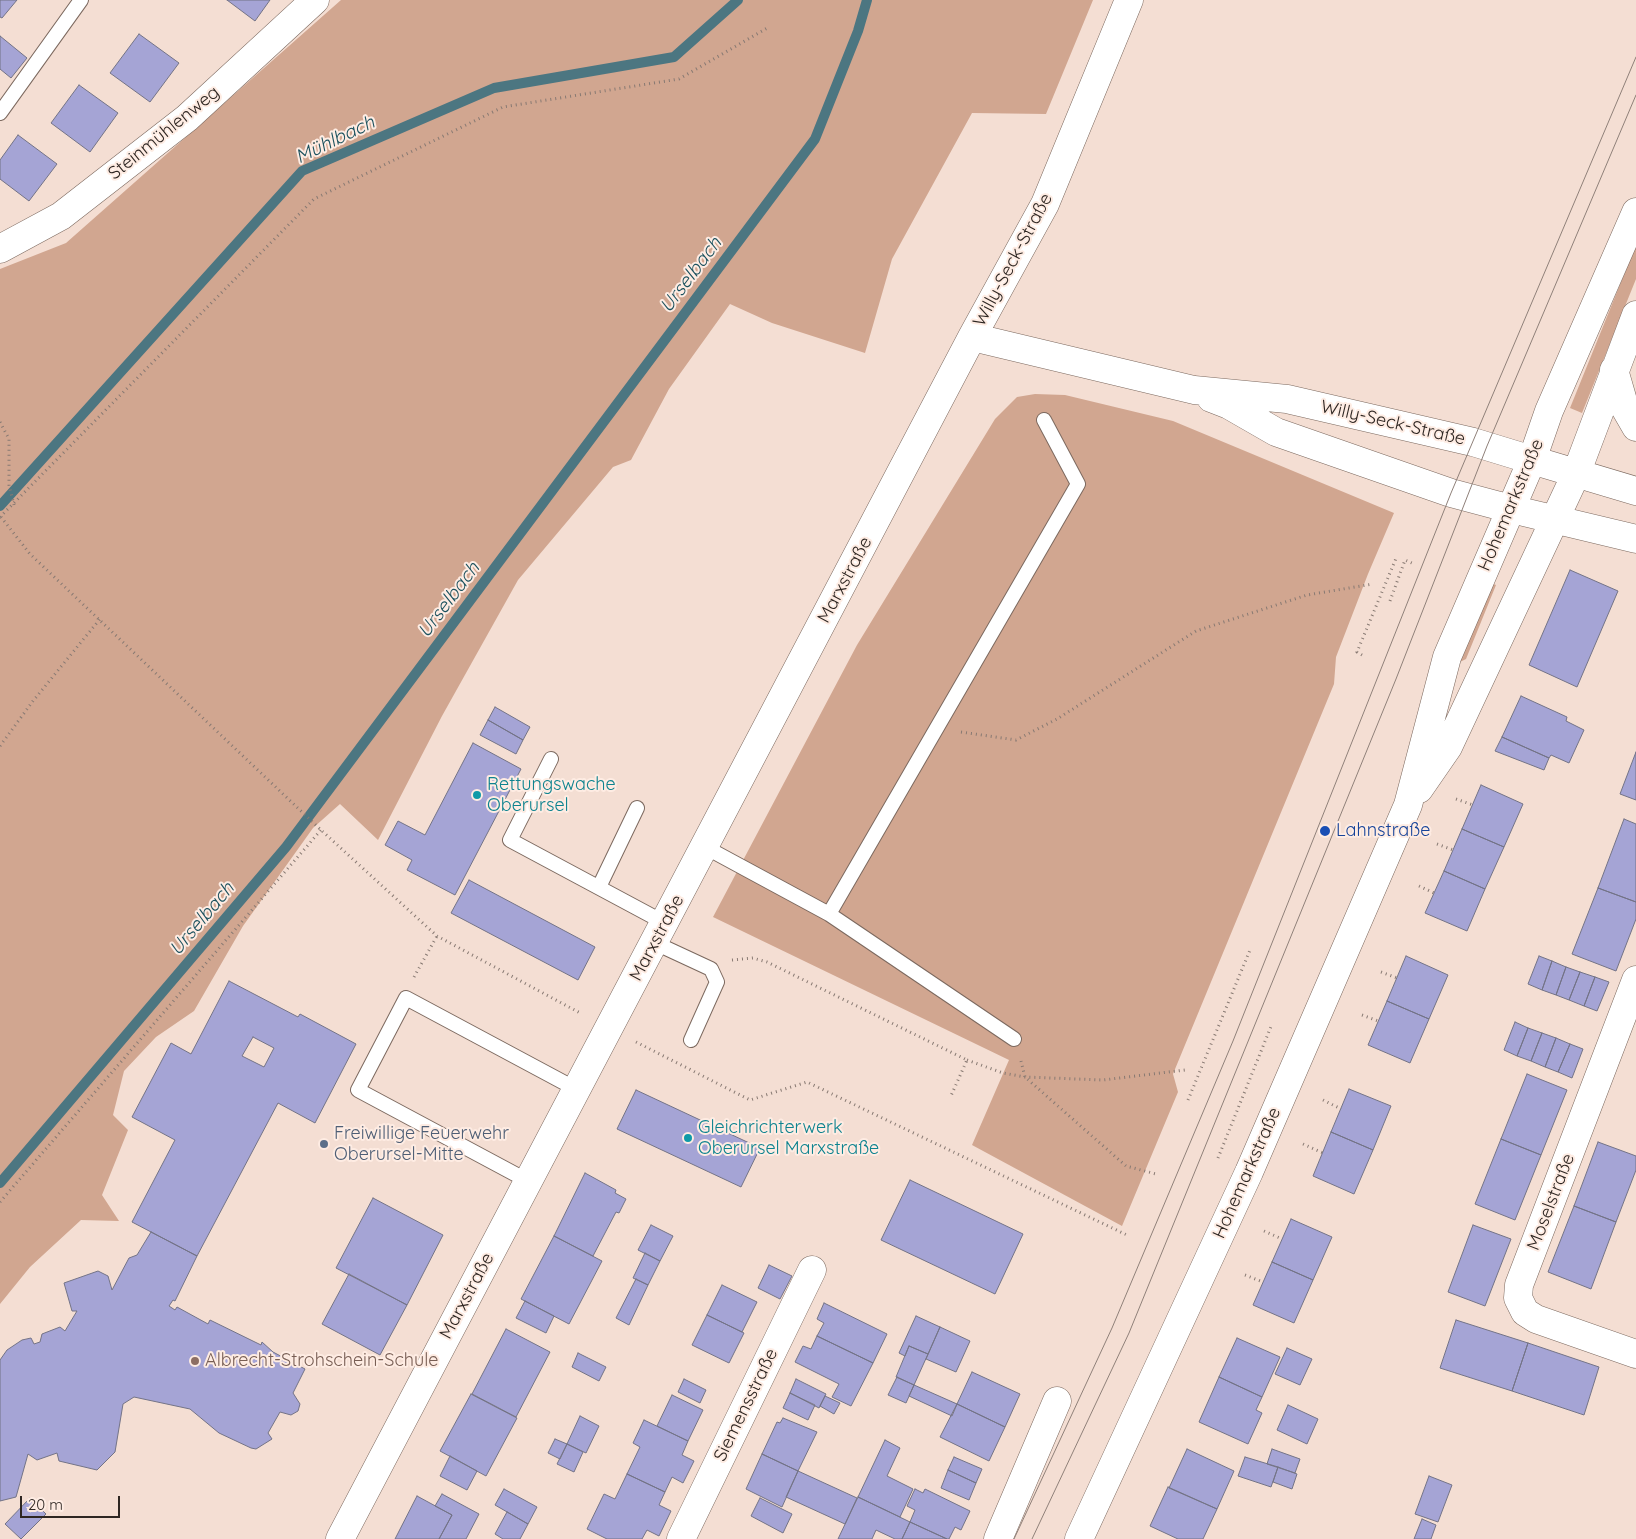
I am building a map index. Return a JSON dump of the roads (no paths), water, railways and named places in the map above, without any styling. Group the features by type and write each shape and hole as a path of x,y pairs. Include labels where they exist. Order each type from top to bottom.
{"street":[{"name":"Steinmühlenweg","path":"0,249 61,216 180,124 315,0"},
{"name":"Willy-Seck-Straße","path":"1129,0 1045,204 972,337 1194,390 1287,398 1473,442 1532,460"},
{"name":"Hohemarkstraße","path":"1080,1539 1249,1172 1408,804 1446,657 1532,460 1549,411 1560,390 1636,212"},
{"name":"Hohemarkstraße","path":"1408,804 1448,747 1522,585 1556,518 1576,474 1636,314"},
{"name":"Marxstraße","path":"340,1539 972,337"},
{"path":"1614,370 1624,408 1636,428"},
{"name":"Willy-Seck-Straße","path":"1194,390 1229,405 1276,432 1452,493 1511,509"},
{"path":"1532,460 1636,491"},
{"path":"1511,509 1556,518 1636,540"},
{"name":"Moselstraße","path":"1636,980 1519,1284 1518,1298 1525,1312 1536,1319 1636,1354"},
{"name":"Siemensstraße","path":"681,1539 812,1270"},
{"path":"998,1539 1057,1402"}],"lane":[{"path":"0,113 81,0"},
{"path":"829,914 1078,484 1044,420"},
{"path":"552,759 510,840 599,887 711,969 717,982 692,1040"},
{"path":"599,887 637,808"},
{"path":"705,847 829,914 1014,1039"},
{"path":"528,1181 358,1090 406,998 576,1090"}],"waterway":[{"name":"Mühlbach","path":"0,506 302,171 494,88 674,57 738,0"},
{"name":"Urselbach","path":"0,1183 286,847 815,139 858,31 867,0"}],"tram line":[{"path":"1014,1539 1112,1328 1233,1041 1451,493 1636,57"},
{"path":"1032,1539 1129,1333 1396,679 1487,446 1636,95"}],"place":[{"name":"Rettungswache Oberursel","path":"477,795"},
{"name":"Lahnstraße","path":"1325,831"},
{"name":"Gleichrichterwerk Oberursel Marxstraße","path":"688,1138"},
{"name":"Freiwillige Feuerwehr Oberursel-Mitte","path":"324,1144"},
{"name":"Albrecht-Strohschein-Schule","path":"195,1361"}]}
